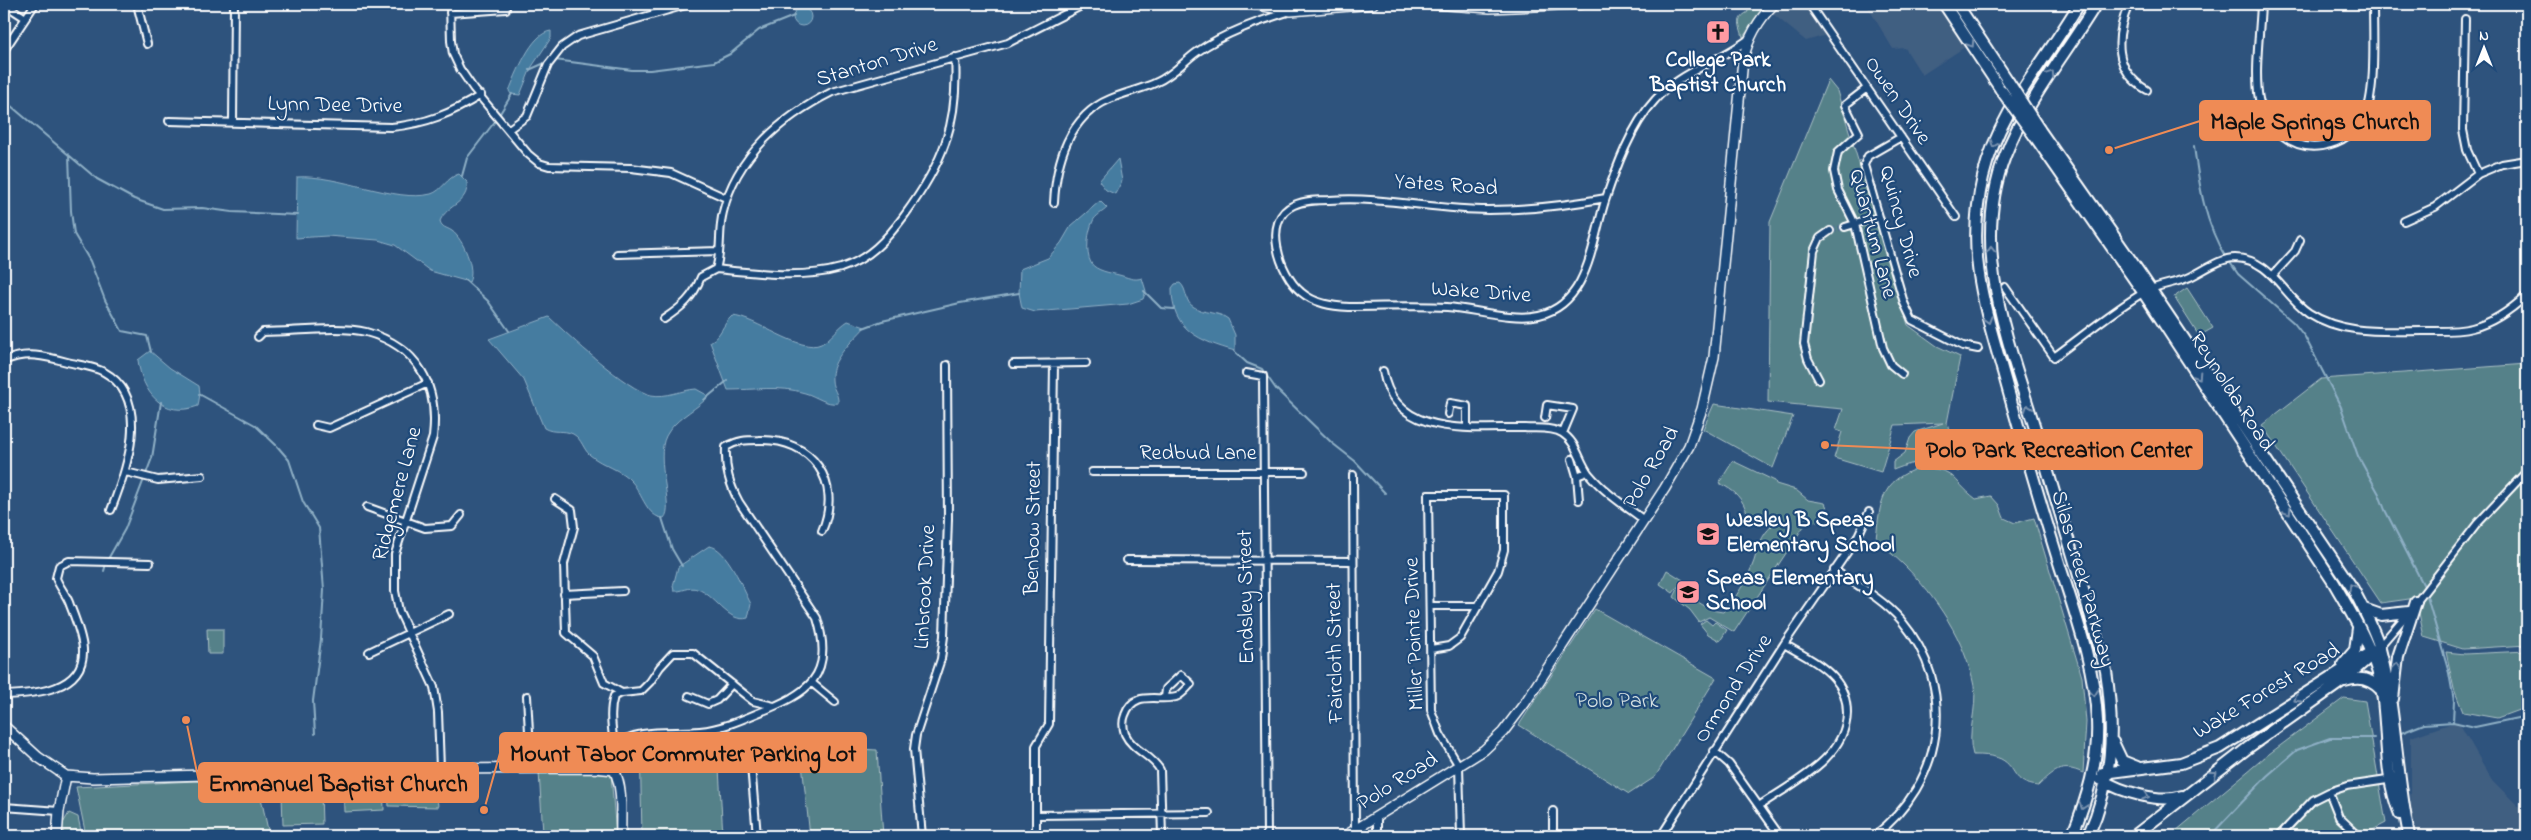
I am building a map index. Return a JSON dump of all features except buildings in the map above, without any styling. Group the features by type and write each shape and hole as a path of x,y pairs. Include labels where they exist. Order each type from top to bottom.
{"main road":[{"name":"Reynolda Road","path":"1944,4 2001,90 2036,131"},
{"name":"Reynolda Road","path":"1957,4 2008,81 2036,131 2353,589 2364,609 2379,647 2391,715 2396,804 2409,836"},
{"name":"Silas Creek Parkway","path":"2072,836 2093,775 2097,721 2094,688 2073,608 2023,448 1984,305 1977,272 1975,240 1984,176 2006,114 2079,4"},
{"name":"Silas Creek Parkway","path":"2088,836 2096,818 2107,777 2112,739 2112,708 2106,671 2019,381 1997,295 1990,250 1995,195 2005,156 2025,115 2096,4"},
{"name":"Reynolda Road","path":"2147,291 2334,583 2358,627 2370,654 2381,690 2395,779"},
{"path":"2391,715 2398,656 2416,602"},
{"path":"2364,609 2381,615 2409,612"},
{"path":"2338,672 2355,650 2358,627"},
{"name":"Wake Forest Road","path":"2134,836 2187,794 2342,682 2379,647"},
{"name":"Wake Forest Road","path":"2107,777 2143,768 2181,763 2220,748 2338,672 2370,654"},
{"path":"2342,682 2360,678 2374,683 2381,690"},
{"path":"2112,739 2122,762 2143,768"},
{"name":"Wake Forest Road","path":"2093,775 2107,777 2158,799 2173,799 2187,794"}],"street":[{"path":"4,4 24,17"},
{"path":"6,49 24,17 35,4"},
{"path":"137,4 147,44"},
{"path":"233,121 234,4"},
{"path":"450,4 453,54 464,74 532,158 544,165 631,168 670,173 726,198"},
{"path":"508,129 527,116 548,65 562,47 578,36 688,4"},
{"name":"Stanton Drive","path":"716,269 720,250 722,215 726,198 736,175 751,153 810,103 855,84 1008,43 1085,4"},
{"path":"1252,4 1291,7 1373,4"},
{"path":"1433,4 1519,8 1581,4"},
{"name":"Polo Road","path":"1346,836 1484,750 1510,723 1665,488 1689,446 1709,382 1715,348 1742,72 1749,39 1759,22 1774,4"},
{"name":"Owen Drive","path":"1809,4 1956,217"},
{"path":"2129,4 2120,30 2122,63 2131,80 2147,90"},
{"path":"2261,4 2259,96 2264,113 2272,126 2285,138 2302,145 2317,147 2335,143 2350,134 2360,123 2368,106 2373,4"},
{"path":"1054,203 1057,176 1067,141 1072,130 1091,108 1111,98 1157,82 1178,69 1196,52 1291,7"},
{"path":"450,13 506,9"},
{"path":"2465,19 2463,130 2467,150 2478,174"},
{"name":"Wake Drive","path":"1285,211 1278,219 1277,248 1284,271 1301,292 1321,304 1448,307 1506,315 1539,315 1555,308 1570,296 1583,279 1606,198 1642,117 1655,99 1673,85 1730,54 1749,39"},
{"path":"664,319 684,306 695,293 701,277 716,269 780,274 840,268 859,261 876,249 892,232 918,197 931,178 942,154 954,104 955,57"},
{"name":"Quantum Lane","path":"1867,88 1845,105 1859,134 1838,152 1834,171 1838,190 1855,224 1883,348 1891,365 1902,374"},
{"name":"Lynn Dee Drive","path":"169,121 233,121 391,127 433,121 481,96"},
{"name":"Quincy Drive","path":"1901,137 1868,156 1864,165 1904,303 1912,320 1963,346 1978,349"},
{"path":"2404,221 2435,207 2478,174 2502,164 2527,160"},
{"name":"Yates Road","path":"1285,211 1293,205 1308,201 1355,198 1489,210 1606,198"},
{"path":"1845,227 1878,217"},
{"path":"1819,380 1808,358 1804,344 1814,251 1820,238 1830,231"},
{"path":"2274,274 2292,256 2300,240"},
{"path":"617,254 720,250"},
{"path":"2005,287 2054,357 2147,291 2188,278 2214,265 2234,258 2257,263 2274,274 2295,301 2311,314 2334,325 2360,330 2432,331 2472,328 2494,319 2527,295"},
{"name":"Ridgemere Lane","path":"258,337 263,332 345,330 365,332 390,341 408,354 420,368 428,383 435,419 433,437 395,554 394,570 398,611 434,687 438,712 440,769"},
{"path":"4,361 19,356 35,354 95,368 111,377 124,392 129,404 132,432 126,472 111,510"},
{"path":"1013,364 1086,364"},
{"name":"Benbow Street","path":"1036,836 1036,746 1049,724 1054,364"},
{"name":"Linbrook Drive","path":"922,836 914,749 916,735 941,659 944,636 948,519 947,366"},
{"path":"1383,371 1387,390 1398,407 1414,417 1435,425 1535,429 1562,433 1577,449 1587,472 1601,487 1644,520"},
{"name":"Endsley Street","path":"1246,373 1263,376 1267,836"},
{"path":"316,425 329,428 428,383"},
{"path":"1448,414 1450,403 1467,406 1467,427"},
{"path":"1545,418 1547,405 1573,410 1562,433"},
{"path":"615,746 628,736 701,731 724,727 792,700 812,683 822,659 823,639 817,618 739,502 729,484 725,464 726,447 737,440 771,439 790,443 808,454 821,469 828,488 830,506 822,531"},
{"path":"1572,459 1577,476 1579,500"},
{"name":"Wake Forest Road","path":"2379,647 2409,612 2477,524 2516,480 2527,471"},
{"path":"126,472 158,480 202,476"},
{"name":"Redbud Lane","path":"1092,472 1304,472"},
{"path":"1577,476 1587,472"},
{"name":"Faircloth Street","path":"1353,475 1355,830"},
{"name":"Miller Pointe Drive","path":"1459,766 1440,734 1431,710 1428,495 1504,495 1502,558 1498,571 1479,606"},
{"path":"555,499 572,510 574,527 564,564 566,633 593,656 604,683 622,693"},
{"path":"367,507 425,528 452,526 461,515"},
{"name":"Ormond Drive","path":"1661,836 1784,644 1857,538 1869,512"},
{"path":"1127,560 1352,562"},
{"path":"4,695 30,693 58,687 70,680 78,669 82,658 82,644 70,603 56,578 59,566 69,561 150,563"},
{"path":"1834,570 1882,602 1900,620 1918,645 1935,688 1936,731 1924,776 1902,810 1874,836"},
{"path":"564,594 623,591"},
{"path":"1430,606 1479,606"},
{"path":"1431,649 1448,646 1456,642 1479,606"},
{"path":"369,652 449,614"},
{"path":"1759,806 1804,775 1829,754 1841,740 1845,728 1846,700 1836,679 1784,644"},
{"path":"620,836 620,796 618,778 614,770 616,755 610,721 614,696 641,691 673,653 693,653 710,664 740,692 753,700 774,706"},
{"path":"812,683 835,702"},
{"path":"689,696 708,704 717,700 732,684"},
{"path":"527,696 532,768"},
{"path":"1162,836 1163,813 1160,770 1134,746 1125,733 1124,726 1126,713 1135,702 1145,697 1165,697"},
{"path":"4,726 38,757 66,776 129,778 440,769 596,768 614,770"},
{"path":"749,742 757,836"},
{"path":"1714,751 1729,764 1780,836"},
{"path":"1459,766 1461,836"},
{"path":"56,836 66,776"},
{"path":"2279,836 2313,800 2329,792 2347,786 2395,779"},
{"path":"2329,792 2339,817 2359,836"},
{"path":"4,807 59,811"},
{"path":"1552,811 1552,836"},
{"path":"1036,815 1208,813"},
{"path":"1376,817 1377,836"}],"shaded area":[{"path":"1774,4 1809,4 1830,34 1806,41 1768,10"},
{"path":"1866,4 1944,4 1971,43 1922,75 1905,48 1893,49"},
{"path":"802,8 808,11 811,17 808,23 802,26 796,23 793,17 796,11"},
{"path":"551,31 551,38 531,68 520,95 511,94 509,91 525,56 537,39 544,33"},
{"path":"1118,159 1122,181 1115,194 1106,190 1099,181"},
{"path":"459,174 467,182 465,195 443,215 440,221 443,226 456,235 464,247 470,262 471,276 469,282 430,271 395,245 378,240 327,236 296,238 297,177 313,177 384,192 417,196 435,192 451,178"},
{"path":"1100,201 1107,208 1094,219 1091,225 1088,248 1091,263 1096,268 1104,271 1133,279 1142,278 1146,291 1143,299 1128,304 1035,312 1022,308 1019,293 1020,269 1048,258 1061,243 1071,226"},
{"path":"1180,283 1191,305 1202,311 1224,316 1228,319 1235,335 1235,351 1199,338 1182,324 1176,314 1172,288 1175,284"},
{"path":"732,316 753,322 790,340 812,346 825,342 848,321 865,327 843,351 834,365 832,380 838,403 825,402 805,393 786,389 728,390 710,342"},
{"path":"549,317 613,373 641,391 657,396 696,389 707,395 705,400 674,425 666,436 662,457 667,504 667,512 664,518 658,517 649,510 636,487 628,478 590,455 576,436 544,428 524,380 489,339"},
{"path":"150,351 170,368 199,386 198,406 174,409 156,400 144,383 138,360"},
{"path":"709,546 716,548 722,553 739,579 751,604 748,618 734,617 710,596 697,589 691,588 674,591 673,586 678,567"},
{"path":"2458,721 2492,780 2527,815 2527,836 2420,836 2411,815 2411,737"}],"green space":[{"path":"1745,4 1768,4 1743,37 1740,20 1748,12"},
{"path":"1828,80 1837,91 1908,325 1937,346 1960,357 1947,423 1959,472 1926,462 1919,462 1893,470 1893,462 1905,453 1910,438 1915,432 1943,423 1895,425 1881,472 1834,458 1842,432 1836,430 1843,409 1768,402 1770,222"},
{"path":"2187,288 2213,328 2199,336 2174,297"},
{"path":"2527,364 2527,645 2463,649 2424,637 2416,598 2381,603 2262,425 2321,379"},
{"path":"1714,404 1793,416 1773,468 1703,429"},
{"path":"1733,461 1775,481 1776,484 1796,490 1808,500 1825,503 1828,510 1818,522 1811,521 1804,526 1734,632 1709,617 1699,622 1690,610 1674,597 1679,587 1705,606 1723,612 1745,581 1763,538 1772,526 1748,515 1737,495 1719,483"},
{"path":"1919,468 1940,470 1947,473 1976,499 1991,496 1999,505 2004,518 2015,523 2034,518 2082,677 2086,722 2083,773 2069,769 2058,770 2038,786 2023,782 2001,759 1973,755 1971,730 1975,703 1974,686 1970,669 1957,636 1928,591 1876,539 1881,504 1885,494 1897,479"},
{"path":"1667,570 1683,580 1673,593 1660,584"},
{"name":"Polo Park","path":"1595,609 1716,678 1655,777 1629,794 1519,725"},
{"path":"1706,620 1712,625 1715,622 1727,630 1720,641 1708,634 1700,624"},
{"path":"207,629 223,629 223,654 208,654"},
{"path":"2527,651 2527,707 2497,718 2463,712 2454,689 2446,652 2465,654"},
{"path":"2344,698 2365,701 2386,823 2361,836 2170,836 2265,757"},
{"path":"717,735 723,836 642,836 640,741"},
{"path":"800,746 877,750 883,836 810,836"},
{"path":"539,772 611,774 616,836 543,833"},
{"path":"435,773 438,807 389,806 387,774"},
{"path":"383,780 384,810 344,812 343,781"},
{"path":"194,781 258,784 268,830 262,836 86,836 76,787"},
{"path":"321,793 322,824 283,825 282,795"},
{"path":"69,813 78,817 82,836 61,836 62,825"}],"waterway":[{"path":"555,60 632,70 650,70 714,62 730,54 759,30 794,16"},
{"path":"529,70 547,62"},
{"path":"499,115 512,94"},
{"path":"4,100 97,179 134,199 163,209 202,208 232,212 298,215"},
{"path":"462,176 467,158 496,120"},
{"path":"2194,146 2204,204 2213,232 2226,258"},
{"path":"69,155 71,211 74,234 90,261 105,300 122,331 147,336 151,352"},
{"path":"2229,261 2238,274 2294,323 2305,337 2341,407 2358,456 2379,494 2385,510 2425,588"},
{"path":"465,280 488,301 509,331"},
{"path":"1144,291 1161,308 1174,309"},
{"path":"863,328 882,321 960,303 1019,293"},
{"path":"1234,351 1247,363 1262,369 1276,389 1332,443 1355,461 1385,493"},
{"path":"704,400 727,381"},
{"path":"199,394 255,425 277,446 289,460 303,502 319,528 324,590 321,639 313,701 315,734"},
{"path":"108,559 125,529 152,458 161,402"},
{"path":"662,518 672,549 682,566"},
{"path":"104,571 106,564"},
{"path":"2426,593 2449,673 2454,701 2453,722"},
{"path":"2401,733 2424,724 2453,722 2475,727 2527,716"},
{"path":"2210,836 2267,776 2297,750 2330,738 2374,738"}],"tunnel":[{"path":"1830,231 1845,227"}],"place":[{"name":"College Park Baptist Church","path":"1718,32"},
{"name":"Maple Springs Church","path":"2109,150"},
{"name":"Polo Park Recreation Center","path":"1825,445"},
{"name":"Wesley B Speas Elementary School","path":"1708,534"},
{"name":"Speas Elementary School","path":"1688,592"},
{"name":"Emmanuel Baptist Church","path":"186,720"},
{"name":"Mount Tabor Commuter Parking Lot","path":"484,810"}]}
